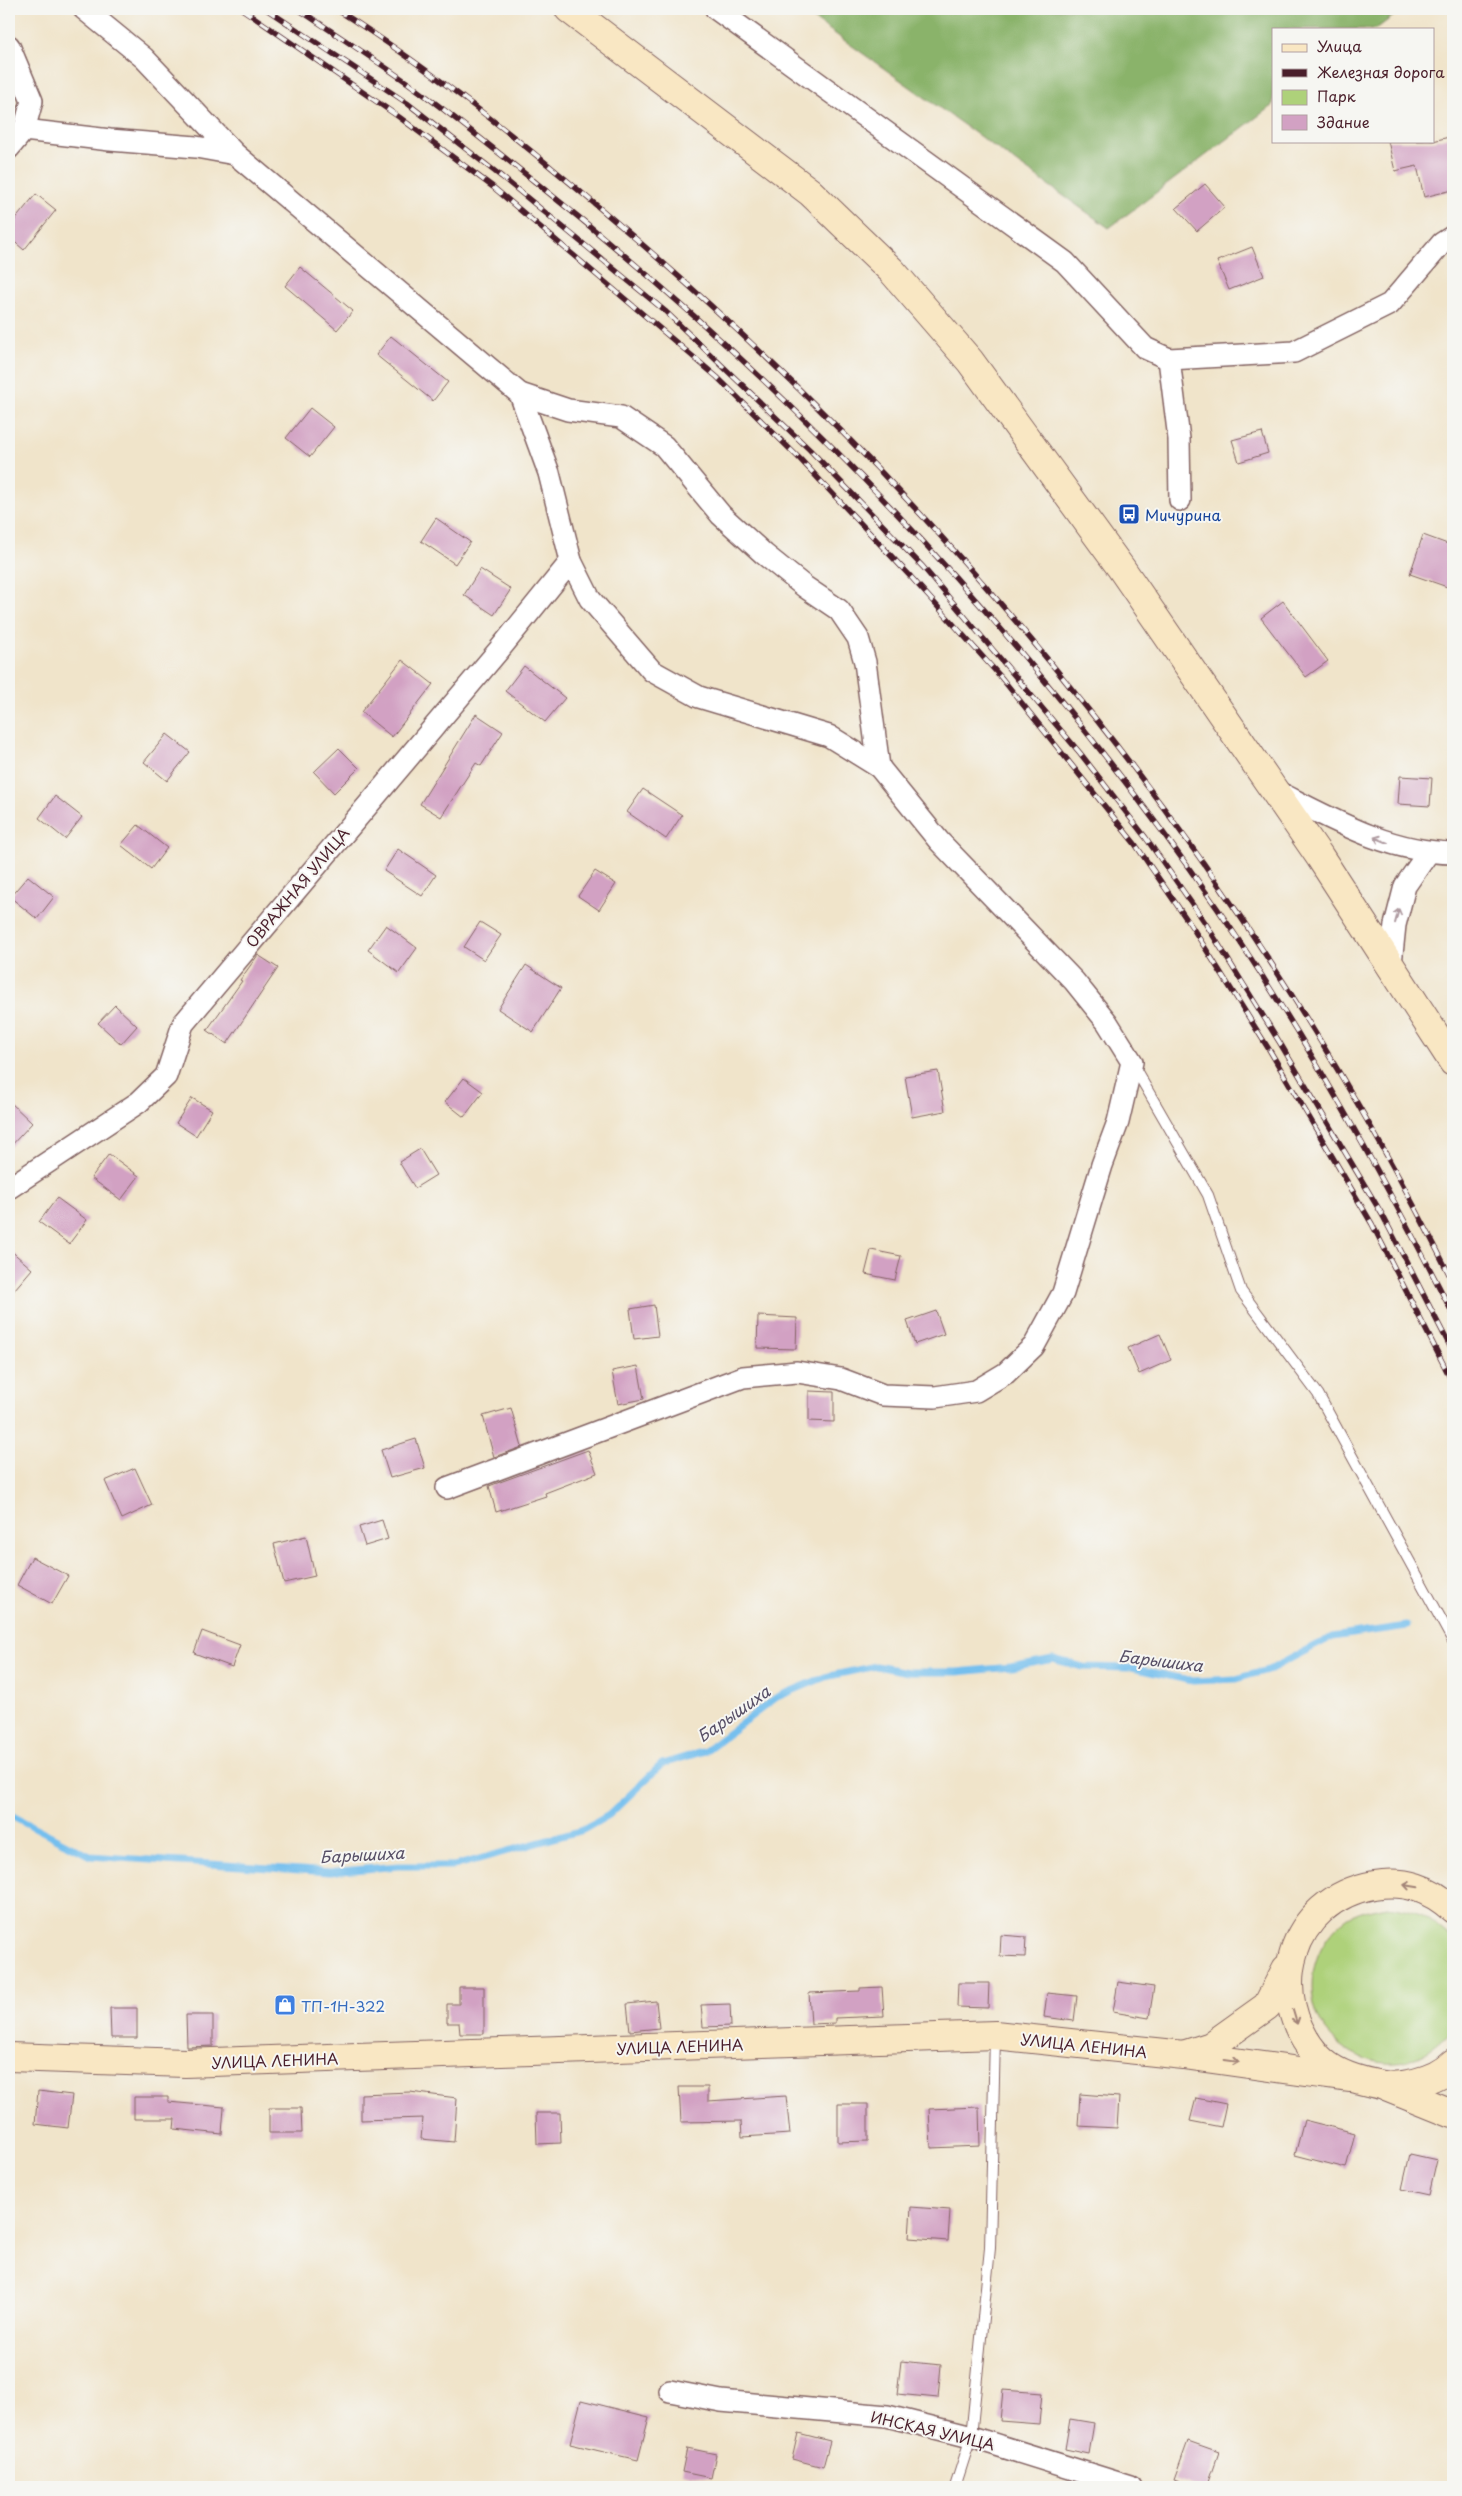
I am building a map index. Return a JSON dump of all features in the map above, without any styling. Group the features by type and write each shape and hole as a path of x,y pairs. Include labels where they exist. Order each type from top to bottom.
{"main road":[{"path":"569,9 810,192 892,271 981,376 1121,568 1391,964 1453,1062"},
{"path":"1184,2054 1210,2046 1267,2006 1304,1929 1328,1903 1356,1888 1388,1883 1420,1887 1448,1900"},
{"path":"1290,1961 1288,1996 1299,2030 1319,2058 1349,2078 1382,2086 1453,2114"},
{"name":"УЛИЦА ЛЕНИНА","path":"9,2057 185,2063 995,2035 1184,2054 1349,2078"},
{"path":"1382,2086 1418,2082 1453,2063"}],"street":[{"path":"84,9 144,58 235,154 520,394 568,410 621,417 664,446 721,515 764,554 805,587 840,610 858,638 865,662 879,767"},
{"path":"716,9 1065,262 1145,348 1169,359 1294,352 1390,304 1442,243 1453,236"},
{"path":"9,46 32,101 24,130 9,148"},
{"path":"24,130 196,147 235,154"},
{"path":"1169,359 1179,439 1180,500"},
{"path":"447,1488 743,1377 797,1372 841,1379 883,1395 935,1397 976,1391 1006,1373 1034,1346 1063,1293 1102,1165 1118,1122 1132,1062 1107,1022 1074,981 939,841 879,767 829,736 698,697 652,671 590,598 571,561 550,473 520,394"},
{"name":"ОВРАЖНАЯ УЛИЦА","path":"9,1188 139,1102 166,1076 183,1024 499,650 571,561"},
{"path":"1273,789 1347,826 1395,846 1428,853 1453,853"},
{"path":"1391,964 1394,925 1405,886 1428,853"},
{"name":"ИНСКАЯ УЛИЦА","path":"670,2392 721,2401 887,2416 971,2436 1131,2487"}],"lane":[{"path":"1132,1062 1208,1195 1241,1291 1318,1394 1453,1641"},
{"path":"955,2487 971,2436 990,2248 995,2035"}],"green space":[{"path":"800,9 1403,9 1377,28 1272,28 1272,106 1109,228"},
{"path":"1388,1906 1410,1910 1424,1916 1453,1939 1453,2030 1435,2047 1413,2059 1400,2063 1373,2061 1359,2056 1335,2041 1319,2019 1312,1993 1314,1967 1318,1954 1332,1931 1347,1918 1358,1913"}],"building":[{"path":"1453,136 1453,190 1424,197 1417,166 1395,171 1388,142 1434,141"},
{"path":"1205,184 1225,207 1197,231 1176,208"},
{"path":"36,194 56,210 24,250 9,237 9,227"},
{"path":"1252,247 1264,276 1229,290 1217,261"},
{"path":"300,267 353,311 337,330 285,286"},
{"path":"391,336 448,382 433,401 376,355"},
{"path":"310,408 334,427 310,457 286,438"},
{"path":"1262,432 1268,453 1239,462 1232,440"},
{"path":"436,518 470,542 455,564 421,541"},
{"path":"1423,535 1453,546 1453,589 1410,574"},
{"path":"480,569 511,589 494,615 464,595"},
{"path":"1283,601 1328,661 1306,677 1261,618"},
{"path":"402,660 433,684 392,737 361,712"},
{"path":"524,666 565,698 545,722 505,691"},
{"path":"476,714 503,732 481,766 476,763 441,817 420,804"},
{"path":"167,734 190,752 167,781 144,762"},
{"path":"339,748 359,768 334,793 314,772"},
{"path":"1400,776 1432,778 1430,806 1398,804"},
{"path":"643,789 682,815 666,839 627,812"},
{"path":"55,796 82,817 65,839 39,818"},
{"path":"138,825 167,848 151,869 121,845"},
{"path":"398,849 436,875 422,896 384,871"},
{"path":"595,871 616,884 599,910 578,896"},
{"path":"28,876 54,897 37,919 10,897"},
{"path":"480,922 501,935 484,960 464,947"},
{"path":"386,925 417,948 399,973 368,950"},
{"path":"258,955 278,968 227,1044 207,1030"},
{"path":"526,965 561,988 533,1032 498,1009"},
{"path":"115,1005 137,1026 121,1044 98,1023"},
{"path":"938,1071 945,1111 912,1117 905,1076"},
{"path":"464,1078 483,1092 464,1117 445,1102"},
{"path":"192,1098 212,1110 196,1136 176,1123"},
{"path":"9,1101 32,1123 9,1148"},
{"path":"420,1149 436,1175 415,1188 399,1162"},
{"path":"109,1154 139,1176 121,1200 91,1178"},
{"path":"57,1198 87,1220 69,1244 39,1222"},
{"path":"9,1249 32,1269 9,1296"},
{"path":"871,1250 901,1256 895,1280 865,1274"},
{"path":"654,1305 658,1336 634,1339 630,1309"},
{"path":"936,1311 944,1334 915,1344 907,1321"},
{"path":"758,1316 797,1318 796,1349 757,1348"},
{"path":"1160,1334 1171,1360 1139,1374 1128,1348"},
{"path":"638,1366 644,1399 618,1404 612,1371"},
{"path":"809,1391 834,1392 834,1422 809,1421"},
{"path":"511,1408 522,1447 494,1457 483,1416"},
{"path":"416,1439 425,1468 390,1478 381,1450"},
{"path":"588,1450 597,1473 545,1493 546,1496 496,1512 489,1486"},
{"path":"135,1468 152,1505 122,1519 105,1481"},
{"path":"382,1520 388,1539 365,1546 359,1527"},
{"path":"306,1536 315,1576 284,1583 274,1544"},
{"path":"32,1557 68,1576 52,1604 17,1585"},
{"path":"202,1631 240,1645 232,1667 194,1653"},
{"path":"1001,1935 1026,1937 1025,1957 1000,1956"},
{"path":"1118,1982 1154,1987 1149,2018 1113,2012"},
{"path":"958,1983 989,1983 988,2008 957,2007"},
{"path":"459,1987 484,1987 484,2034 460,2034 459,2023 447,2023 447,2004 459,2004"},
{"path":"882,1987 884,2016 835,2018 835,2023 811,2024 809,1993 860,1991 860,1988"},
{"path":"1047,1993 1077,1996 1074,2021 1044,2017"},
{"path":"656,2001 659,2028 630,2031 627,2004"},
{"path":"730,2004 731,2026 703,2027 701,2005"},
{"path":"110,2008 137,2008 137,2038 111,2038"},
{"path":"186,2015 213,2015 213,2046 187,2047"},
{"path":"679,2087 708,2087 708,2101 786,2096 790,2134 742,2137 741,2121 681,2122"},
{"path":"38,2091 72,2095 68,2128 35,2124"},
{"path":"410,2092 457,2098 454,2142 421,2139 423,2118 361,2120 361,2094"},
{"path":"1080,2094 1119,2097 1117,2128 1078,2126"},
{"path":"134,2097 168,2097 168,2102 224,2107 222,2134 174,2129 175,2119 134,2119"},
{"path":"1196,2098 1226,2104 1221,2127 1190,2121"},
{"path":"838,2104 868,2104 868,2141 838,2142"},
{"path":"979,2107 980,2146 931,2148 929,2109"},
{"path":"269,2108 301,2108 302,2133 269,2133"},
{"path":"536,2113 560,2113 561,2143 537,2144"},
{"path":"1304,2120 1355,2133 1346,2168 1295,2155"},
{"path":"1410,2154 1437,2160 1429,2195 1402,2189"},
{"path":"911,2207 950,2210 948,2241 909,2238"},
{"path":"901,2361 941,2365 938,2398 897,2394"},
{"path":"1003,2390 1042,2393 1039,2424 1000,2421"},
{"path":"581,2400 649,2417 638,2460 570,2444"},
{"path":"1070,2419 1094,2423 1089,2454 1065,2449"},
{"path":"798,2433 830,2441 823,2467 792,2459"},
{"path":"1188,2441 1219,2452 1207,2487 1194,2487 1174,2480"},
{"path":"687,2448 716,2454 711,2478 682,2472"}],"waterway":[{"name":"Барышиха","path":"9,1814 90,1856 330,1872 399,1866 454,1866 583,1830 609,1815 662,1764 705,1751 777,1697 825,1677 876,1666 908,1672 957,1672 1011,1667 1053,1659 1083,1667 1132,1668 1193,1681 1236,1679 1271,1669 1332,1637 1407,1626"}],"railway":[{"path":"242,9 399,117 493,187 717,377 800,459 911,577 1000,676 1135,844 1192,927 1270,1051 1372,1224 1453,1383"},
{"path":"266,9 407,103 502,177 665,311 810,450 923,567 1080,753 1146,838 1204,921 1280,1043 1383,1216 1453,1352"},
{"path":"298,9 430,99 631,261 724,344 815,430 902,519 986,612 1067,708 1144,806 1250,957 1342,1107 1399,1210 1453,1314"},
{"path":"336,9 414,62 490,118 636,239 759,351 878,469 990,592 1097,720 1197,853 1289,992 1375,1135 1453,1282"}],"place":[{"name":"Мичурина","path":"1129,514"},
{"name":"ТП-1Н-322","path":"285,2005"}]}
